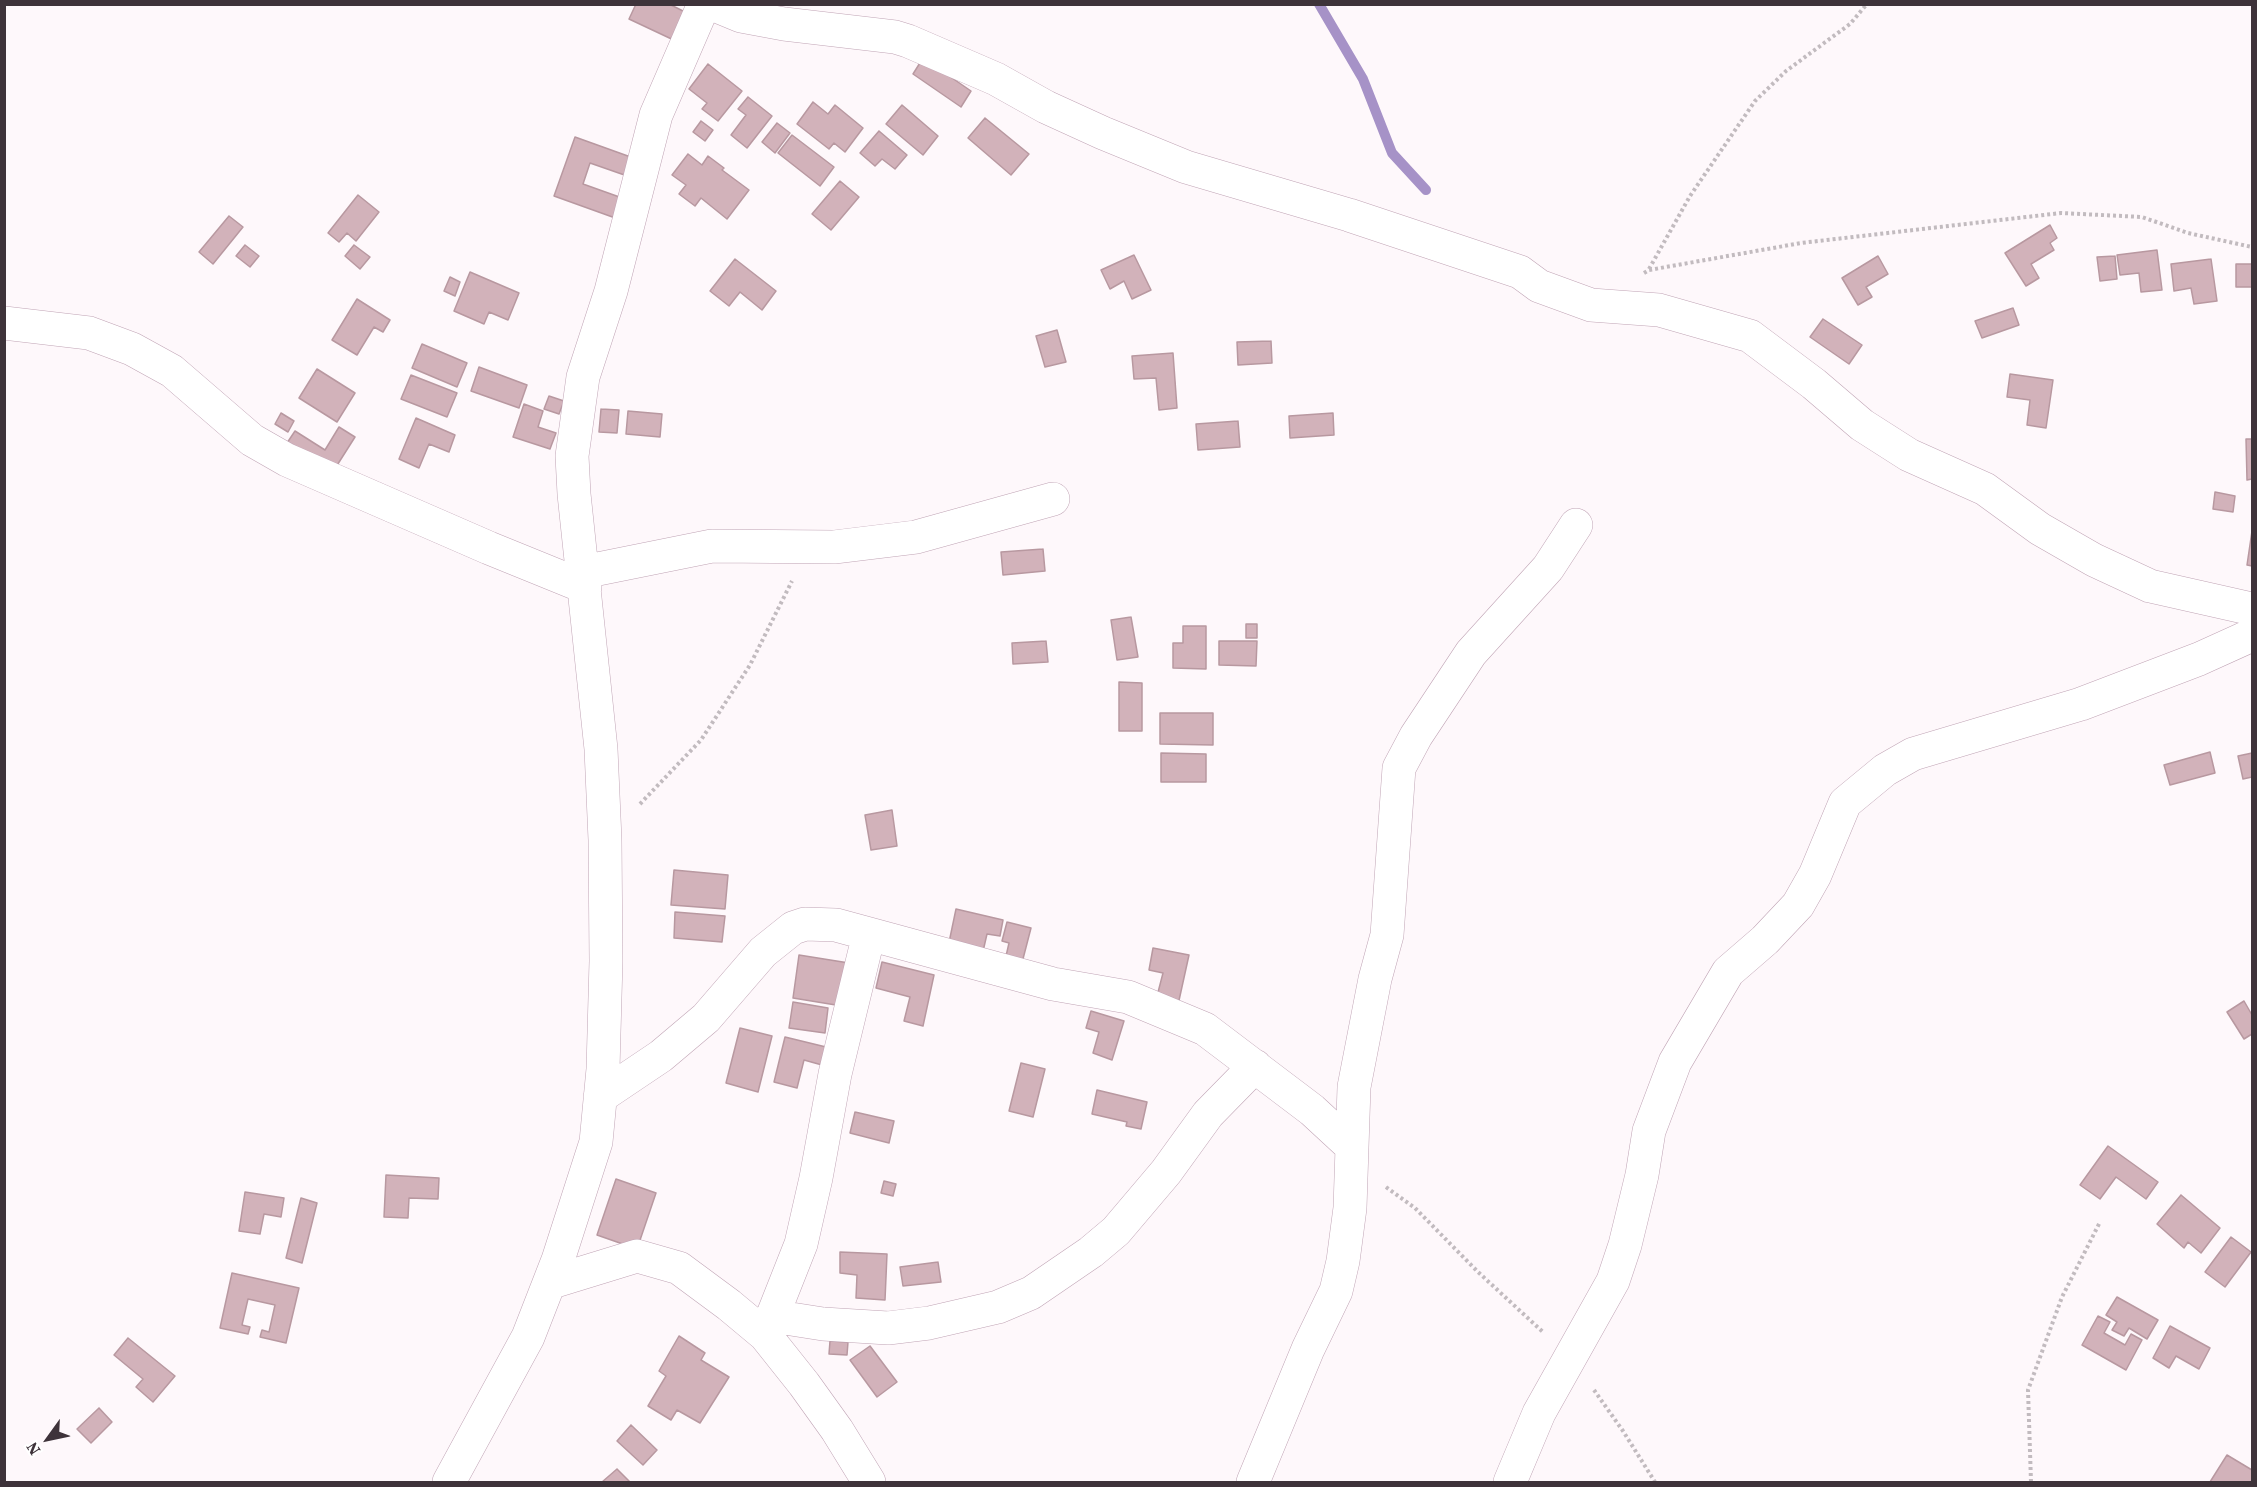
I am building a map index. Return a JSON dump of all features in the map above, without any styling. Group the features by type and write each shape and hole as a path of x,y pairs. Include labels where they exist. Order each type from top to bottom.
{"street":[{"path":"449,1482 528,1337 581,1193 596,1142 603,1069 606,961 605,840 601,749 576,515 572,456 583,377 611,291 656,115 704,4"},
{"path":"712,4 741,16 784,24 895,37 908,41 996,79 1046,107 1103,133 1186,167 1349,215 1520,272 1539,286 1591,305 1659,310 1750,336 1814,384 1862,425 1909,455 1985,489 2040,529 2094,560 2150,586 2253,609"},
{"path":"4,322 89,333 132,349 172,371 252,440 287,460 489,548 584,579 712,546 834,547 916,537 1053,499"},
{"path":"1253,1482 1308,1349 1336,1291 1343,1261 1350,1208 1354,1087 1359,1055 1387,935 1399,768 1416,736 1471,652 1548,568 1576,525"},
{"path":"1510,1482 1539,1413 1613,1281 1626,1245 1642,1175 1649,1131 1675,1062 1728,972 1765,940 1798,905 1815,875 1845,803 1885,770 1913,754 2081,704 2199,659 2253,635"},
{"path":"600,1097 661,1056 706,1018 763,952 793,928 805,924 836,925 1053,984 1128,997 1205,1029 1312,1110 1352,1154"},
{"path":"768,1325 801,1244 835,1074 869,934"},
{"path":"549,1283 637,1256 679,1268 729,1305 768,1325 824,1324 888,1328 929,1323 998,1307 1031,1293 1091,1252 1116,1231 1166,1172 1208,1114 1255,1066"},
{"path":"768,1325 869,1482"}],"path":[{"path":"1648,270 1690,196 1755,101 1786,71 1850,24 1867,4"},
{"path":"1639,276 1648,270 1801,243 2061,213 2142,217 2188,233 2253,247"},
{"path":"605,840 701,740 750,665 782,598 812,547"},
{"path":"1352,1154 1415,1208 1478,1272 1569,1356 1623,1431 1655,1482"},
{"path":"2031,1482 2028,1390 2062,1297 2100,1222"}],"building":[{"path":"636,4 669,4 693,16 680,43 629,19"},
{"path":"923,58 971,91 961,107 913,74"},
{"path":"708,64 742,91 718,121 702,109 707,103 689,89"},
{"path":"748,97 772,116 747,148 731,135 746,115 738,109"},
{"path":"813,102 828,114 835,105 863,128 845,152 834,143 829,149 797,124"},
{"path":"902,105 938,136 923,155 886,124"},
{"path":"985,118 1029,154 1011,175 968,138"},
{"path":"701,121 713,130 705,141 693,132"},
{"path":"777,123 790,133 775,153 762,142"},
{"path":"879,131 907,155 895,169 882,159 875,166 860,153"},
{"path":"792,135 834,167 820,186 778,153"},
{"path":"575,137 639,160 633,178 590,163 583,184 625,199 618,219 554,196"},
{"path":"688,154 702,165 708,156 724,168 722,170 749,190 727,219 701,198 695,206 679,194 686,185 672,175"},
{"path":"840,181 859,197 831,230 812,214"},
{"path":"358,195 379,212 356,241 347,233 339,242 328,233"},
{"path":"229,216 243,227 213,264 199,252"},
{"path":"2050,225 2057,238 2050,243 2054,250 2031,264 2039,278 2026,286 2005,253"},
{"path":"245,245 259,256 250,267 236,256"},
{"path":"354,245 370,257 360,269 345,256"},
{"path":"2157,250 2162,290 2141,292 2139,273 2120,275 2117,255"},
{"path":"1134,255 1151,290 1132,299 1124,281 1110,289 1101,270"},
{"path":"1878,256 1888,274 1866,287 1872,297 1858,305 1842,278"},
{"path":"2115,256 2117,279 2100,281 2097,257"},
{"path":"735,259 776,291 762,310 740,292 729,306 710,291"},
{"path":"2211,259 2217,301 2194,304 2191,288 2174,291 2171,264"},
{"path":"2236,264 2252,264 2252,287 2236,287"},
{"path":"470,272 519,293 508,320 489,312 484,324 454,311"},
{"path":"450,277 460,282 455,296 444,291"},
{"path":"357,299 390,320 383,332 374,327 357,355 332,340"},
{"path":"2013,308 2019,325 1982,338 1975,321"},
{"path":"1823,319 1862,345 1849,364 1810,337"},
{"path":"1057,330 1066,362 1045,367 1036,336"},
{"path":"1271,341 1272,363 1238,365 1237,342"},
{"path":"422,344 467,363 457,387 412,368"},
{"path":"1173,353 1177,408 1159,410 1156,378 1134,379 1132,356"},
{"path":"479,367 527,385 519,408 471,391"},
{"path":"317,369 355,393 337,422 299,398"},
{"path":"2010,374 2053,380 2046,428 2027,425 2030,400 2007,397"},
{"path":"411,375 457,393 447,417 401,399"},
{"path":"549,396 564,401 559,414 544,409"},
{"path":"524,404 543,411 538,427 556,433 550,449 513,437"},
{"path":"601,409 619,410 617,433 599,432"},
{"path":"628,411 662,414 660,437 626,434"},
{"path":"281,413 294,421 288,432 275,424"},
{"path":"1333,413 1334,435 1290,438 1289,416"},
{"path":"416,418 455,435 449,452 429,444 419,468 399,459"},
{"path":"1238,421 1240,447 1198,450 1196,424"},
{"path":"339,427 355,437 329,478 283,449 295,431 325,450"},
{"path":"2246,439 2252,439 2252,479 2247,480"},
{"path":"2215,492 2235,496 2233,512 2213,509"},
{"path":"2252,531 2252,566 2247,565"},
{"path":"1043,549 1045,571 1003,575 1001,552"},
{"path":"1131,617 1138,657 1117,660 1111,620"},
{"path":"1246,624 1257,624 1257,638 1246,638"},
{"path":"1183,626 1206,626 1206,669 1173,668 1173,643 1183,643"},
{"path":"1046,641 1048,662 1013,664 1012,643"},
{"path":"1219,641 1257,641 1256,666 1219,665"},
{"path":"1119,682 1142,683 1142,731 1119,731"},
{"path":"1160,713 1213,713 1213,745 1160,744"},
{"path":"2210,752 2215,773 2170,785 2164,765"},
{"path":"1161,753 1206,754 1206,782 1161,782"},
{"path":"2252,753 2252,777 2243,779 2238,756"},
{"path":"892,810 897,846 871,850 865,815"},
{"path":"674,870 728,875 725,909 671,905"},
{"path":"956,909 1003,920 1000,936 987,934 981,960 947,952"},
{"path":"675,912 725,916 722,942 674,938"},
{"path":"1007,922 1031,928 1017,982 1001,978 1009,943 1002,941"},
{"path":"1153,948 1189,955 1178,1005 1156,1000 1163,973 1149,970"},
{"path":"799,955 849,963 842,1006 793,998"},
{"path":"882,962 934,975 923,1026 904,1021 910,997 876,988"},
{"path":"2244,1001 2252,1015 2252,1034 2244,1039 2227,1012"},
{"path":"793,1002 828,1008 825,1033 789,1028"},
{"path":"1091,1011 1124,1021 1112,1060 1093,1053 1099,1032 1086,1028"},
{"path":"740,1028 772,1036 758,1092 726,1083"},
{"path":"785,1037 826,1047 822,1065 804,1060 797,1088 774,1082"},
{"path":"1021,1063 1045,1069 1033,1117 1009,1111"},
{"path":"1097,1090 1147,1102 1141,1129 1126,1126 1127,1122 1092,1114"},
{"path":"855,1112 894,1121 889,1143 850,1133"},
{"path":"2108,1146 2158,1182 2146,1199 2116,1177 2100,1199 2080,1185"},
{"path":"386,1175 439,1178 438,1199 409,1198 408,1218 384,1217"},
{"path":"616,1179 656,1193 637,1249 597,1235"},
{"path":"884,1181 896,1184 893,1196 881,1193"},
{"path":"245,1192 284,1198 281,1217 264,1214 260,1234 239,1231"},
{"path":"2181,1195 2220,1228 2201,1253 2188,1242 2184,1248 2157,1224"},
{"path":"301,1198 317,1203 302,1263 286,1258"},
{"path":"2231,1237 2251,1252 2225,1287 2205,1272"},
{"path":"840,1252 887,1254 885,1300 856,1298 857,1275 840,1273"},
{"path":"938,1262 941,1282 903,1286 900,1267"},
{"path":"232,1273 299,1288 286,1343 260,1337 262,1330 269,1332 275,1305 248,1299 242,1325 250,1327 248,1334 220,1328"},
{"path":"2117,1297 2158,1320 2147,1339 2129,1328 2124,1336 2112,1330 2117,1322 2106,1315"},
{"path":"2098,1316 2110,1322 2104,1333 2125,1345 2131,1334 2142,1340 2126,1370 2082,1345"},
{"path":"2170,1326 2210,1348 2199,1369 2176,1356 2169,1368 2153,1358"},
{"path":"679,1336 705,1353 701,1360 729,1377 700,1423 677,1410 671,1420 648,1406 666,1376 659,1371"},
{"path":"128,1338 175,1376 153,1402 136,1387 143,1379 114,1355"},
{"path":"830,1341 848,1342 847,1355 829,1354"},
{"path":"870,1346 897,1382 877,1397 850,1360"},
{"path":"99,1408 112,1422 91,1443 77,1429"},
{"path":"631,1425 657,1450 643,1465 617,1441"},
{"path":"2227,1455 2252,1470 2252,1482 2210,1482"},
{"path":"617,1469 630,1482 602,1482"}],"waterway":[{"path":"1319,4 1363,79 1392,153 1426,190"}]}
